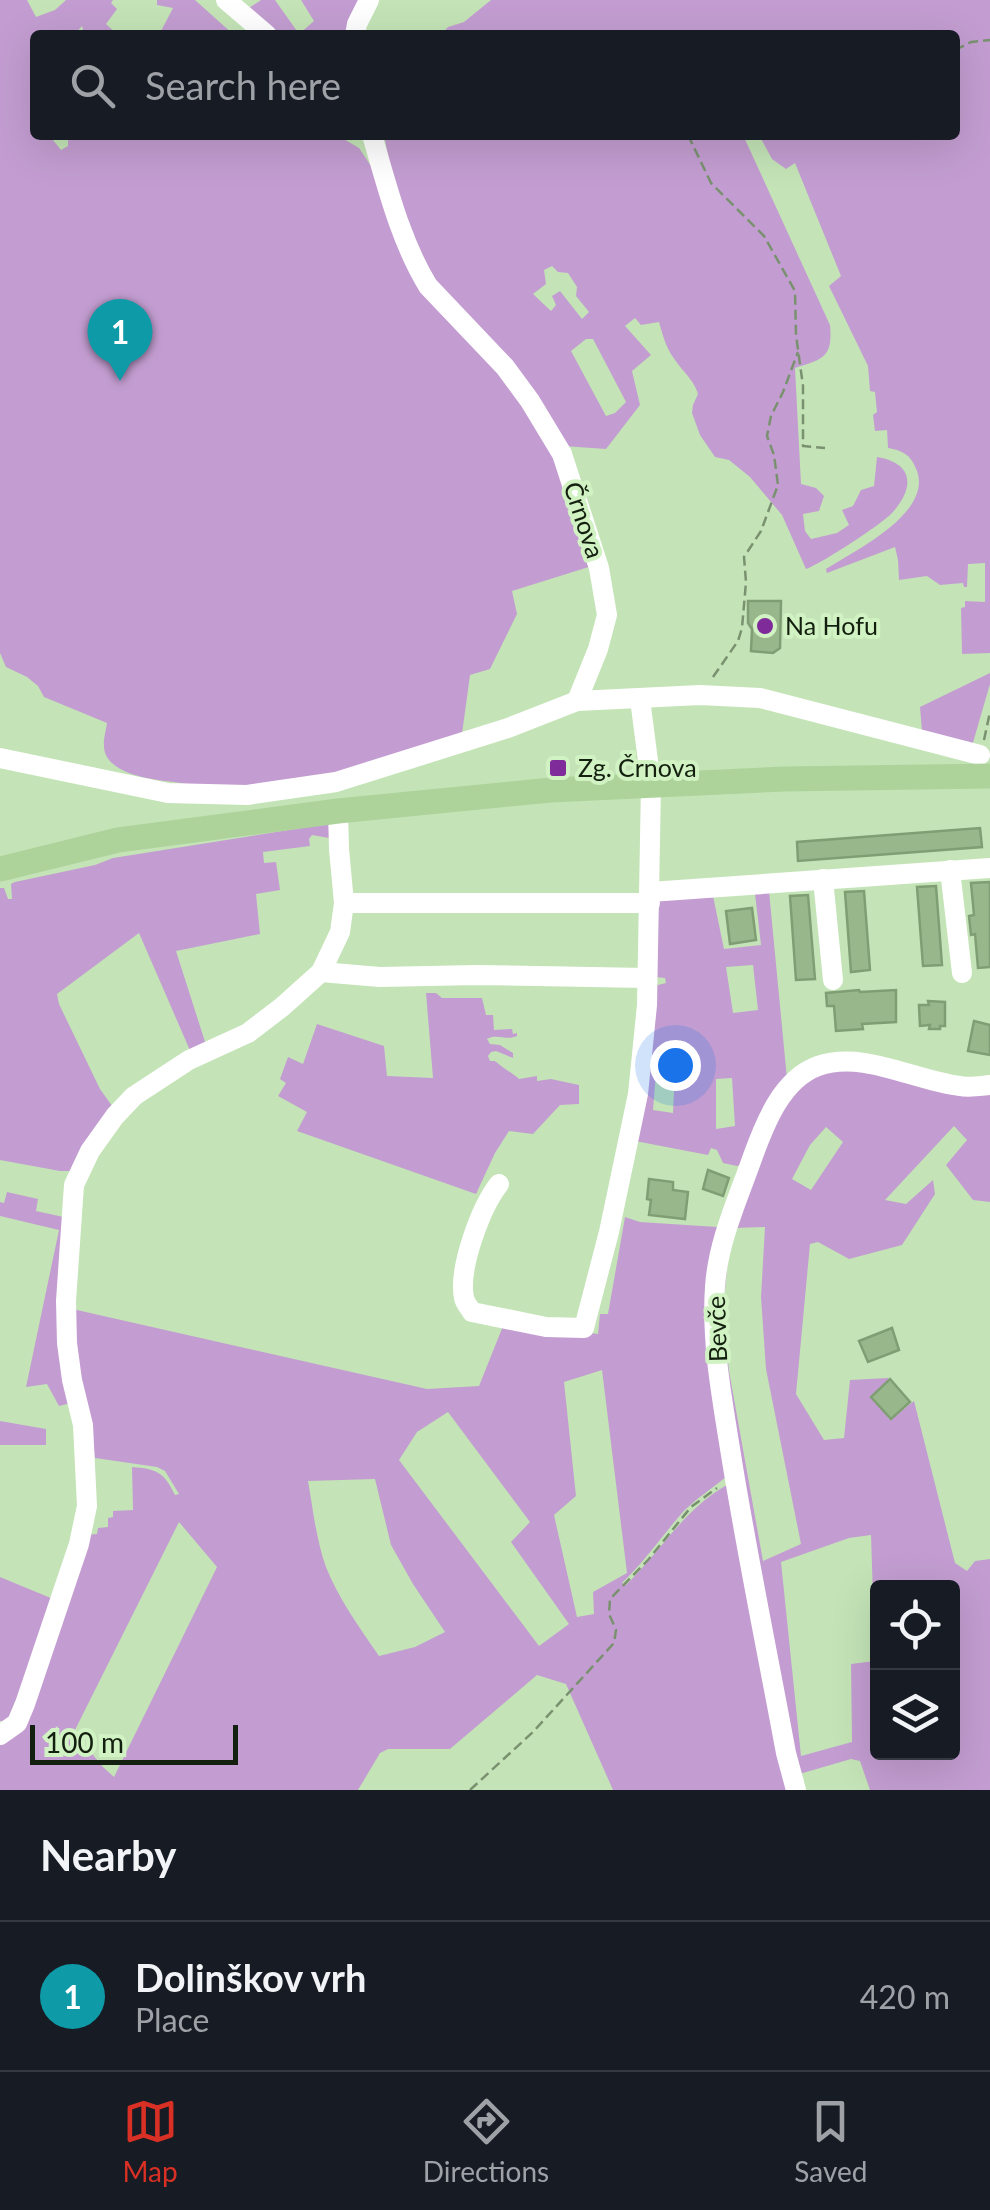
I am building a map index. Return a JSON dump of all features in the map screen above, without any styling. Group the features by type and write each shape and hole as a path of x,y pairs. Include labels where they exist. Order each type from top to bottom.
{"main road":[{"path":"0,869 118,840 338,812 551,790 985,765"}],"street":[{"path":"226,0 261,30"},
{"path":"356,30 368,0"},
{"path":"363,140 378,158"},
{"name":"Črnova","path":"373,140 409,251 428,286 505,367 562,454 599,568 607,615 577,702"},
{"path":"0,758 168,792 247,794 336,782 577,702 700,695 760,698 985,765"},
{"path":"499,1184 487,1199 472,1244 464,1274 464,1301 472,1312 546,1327 584,1328 638,1094 648,1005 651,784 640,699"},
{"path":"0,1735 17,1723 26,1704 79,1544 87,1506 83,1424 67,1343 74,1185 90,1151 134,1096 189,1060 248,1032 282,1008 321,972 340,932 344,902 338,812"},
{"path":"344,902 650,898 823,879 990,868"},
{"path":"950,870 962,973"},
{"path":"823,879 833,980"},
{"path":"321,972 380,977 646,978"},
{"name":"Bevče","path":"796,1790 786,1753 718,1371 715,1284 723,1240 774,1107 796,1080 815,1067 834,1062 866,1064 962,1087 990,1085"}],"path":[{"path":"960,48 990,40"},
{"path":"690,140 712,183 764,236 796,291 803,446 825,448"},
{"path":"700,695 738,642 742,628 744,558 761,530 778,485 767,436 771,416 798,352"},
{"path":"985,765 990,712"},
{"path":"470,1790 533,1732 614,1643 616,1630 609,1614 610,1600 691,1508 735,1476"}],"shaded area":[{"path":"0,0 27,0 36,17 55,10 66,0 113,0 111,3 117,9 106,24 113,30 82,30 82,26 78,30 30,30 30,140 53,140 61,150 68,146 68,140 345,140 359,148 371,166 389,217 555,451 592,566 512,591 517,614 490,669 470,675 462,734 358,767 278,785 230,788 128,773 106,755 107,723 44,697 27,677 6,667 0,653"},
{"path":"157,0 195,0 228,30 162,30 173,8 157,5"},
{"path":"261,0 275,0 296,30 269,30 243,12"},
{"path":"301,0 361,0 350,30 304,30 314,21"},
{"path":"491,0 990,0 990,653 962,654 961,608 965,601 985,602 985,563 968,564 967,587 963,583 940,585 927,576 899,580 895,547 827,573 826,569 872,541 903,515 919,486 917,471 906,455 888,448 887,430 875,431 875,392 870,391 868,366 829,286 841,276 795,163 786,169 772,159 762,140 960,140 960,30 445,30 464,22"},
{"path":"385,140 745,140 830,325 830,344 824,356 795,368 801,484 816,488 824,496 819,511 803,514 805,531 811,539 837,533 849,525 842,510 853,506 861,490 874,486 877,457 904,471 905,495 886,518 806,569 782,515 750,477 729,460 715,457 700,435 692,413 698,394 669,351 659,322 641,325 635,318 625,326 651,355 632,371 640,405 606,449 563,446 435,284 397,201","holes":["552,266 558,272 568,273 577,287 576,296 589,312 582,319 560,291 552,296 556,305 551,311 533,294 546,284 544,270","586,339 593,339 626,402 606,416 571,351"]},
{"path":"990,673 972,746 922,731 920,707"},
{"path":"327,824 332,827 329,838 312,835 310,846 263,852 264,863 276,862 280,890 256,894 260,934 176,951 207,1048 192,1055 139,933 57,994 100,1089 115,1110 74,1171 0,1160 0,888 12,899 11,884 15,882 113,858"},
{"path":"769,891 787,1079 744,1164 723,1163 717,1150 711,1148 708,1155 635,1141 654,986 666,983 665,978 655,977 653,972 659,901 713,896 724,949 761,945 755,894","holes":["753,965 758,1010 733,1013 726,967","676,1047 673,1113 653,1110 658,1048","732,1078 735,1126 716,1129 716,1079"]},
{"path":"426,993 442,998 482,998 486,1015 493,1015 494,1030 512,1029 513,1034 517,1033 513,1037 487,1039 513,1053 513,1058 491,1052 490,1061 519,1079 537,1076 537,1081 551,1079 579,1085 579,1104 560,1105 533,1134 509,1131 476,1194 297,1131 307,1112 278,1096 286,1083 280,1079 288,1057 303,1064 317,1024 384,1046 387,1076 433,1078"},
{"path":"843,1069 990,1090 990,1202 973,1200 946,1165 967,1140 954,1126 885,1200 906,1204 933,1180 935,1194 902,1245 849,1259 818,1242 810,1244 796,1394 824,1440 844,1438 850,1380 888,1378 873,1397 890,1420 914,1401 955,1563 967,1571 975,1561 990,1559 990,1790 870,1790 860,1761 851,1759 796,1775 722,1371 723,1267 742,1196 791,1093 818,1075","holes":["826,1127 843,1142 811,1190 792,1179 810,1145","765,1227 761,1297 766,1369 801,1544 763,1561 729,1371 723,1311 734,1228"]},
{"path":"7,1192 38,1199 36,1211 68,1218 75,1402 59,1406 47,1384 26,1387 59,1230 0,1216 0,1202 4,1203"},
{"path":"625,1217 640,1222 717,1227 727,1476 682,1513 622,1583 626,1585 698,1506 727,1485 791,1790 613,1790 566,1684 537,1675 450,1749 388,1749 380,1753 358,1790 0,1790 0,1742 86,1535 108,1527 113,1511 133,1510 132,1467 159,1473 175,1495 179,1494 165,1471 157,1467 95,1458 68,1308 427,1389 479,1386 505,1321 598,1334 600,1314 608,1314","holes":["602,1370 627,1573 593,1592 594,1614 577,1617 554,1515 576,1496 564,1382","448,1412 530,1522 511,1542 569,1624 539,1646 399,1460 417,1432","375,1479 391,1545 445,1632 415,1647 379,1656 326,1567 308,1481","179,1522 217,1567 114,1777 74,1732"]},
{"path":"0,1421 46,1429 46,1445 0,1445"},
{"path":"0,1577 58,1601 7,1721 0,1721"}],"building":[{"name":"Na Hofu","path":"748,601 781,601 780,648 773,653 751,651"},
{"path":"980,828 982,847 798,861 797,842"},
{"path":"990,882 990,967 978,968 969,916 974,915 971,883"},
{"path":"936,886 942,965 923,966 917,887"},
{"path":"864,891 870,970 851,972 845,892"},
{"path":"808,895 815,979 796,980 790,896"},
{"path":"752,908 756,940 730,944 726,911"},
{"path":"896,990 896,1022 862,1024 863,1029 836,1031 834,1006 827,1006 826,993"},
{"path":"928,1001 945,1002 945,1026 940,1029 920,1026 919,1005 929,1005"},
{"path":"974,1021 990,1025 990,1055 968,1051"},
{"path":"708,1170 729,1178 723,1196 703,1189"},
{"path":"649,1179 673,1182 673,1190 688,1192 685,1219 649,1215"},
{"path":"892,1328 899,1350 868,1362 859,1341"},
{"path":"890,1379 910,1402 891,1419 871,1397"}],"place":[{"name":"Dolinškov vrh","path":"120,381"},
{"name":"Na Hofu","path":"765,626"},
{"name":"Zg. Črnova","path":"558,768"}]}
